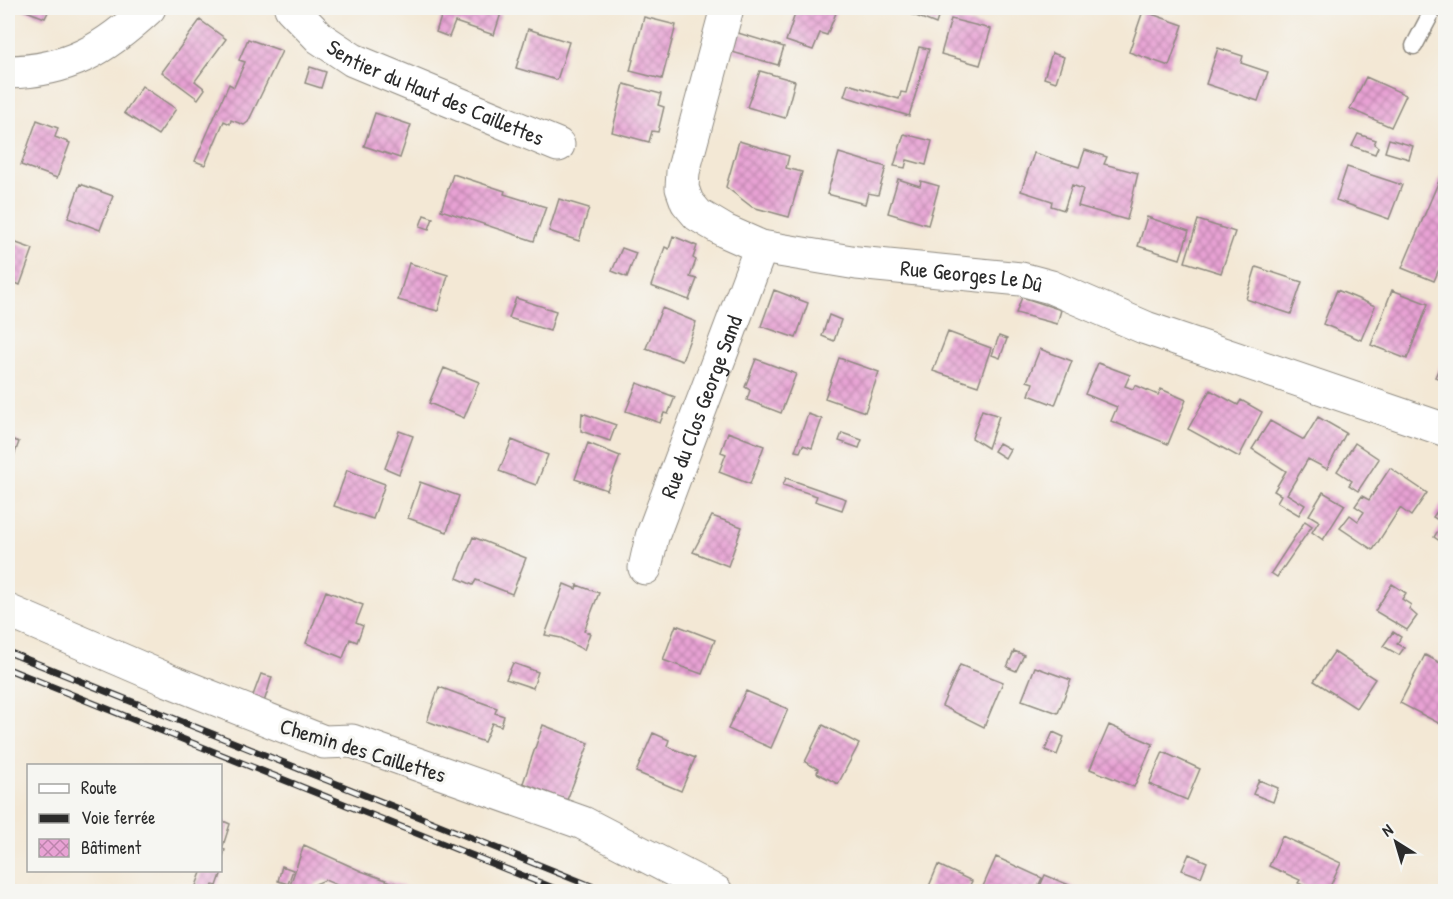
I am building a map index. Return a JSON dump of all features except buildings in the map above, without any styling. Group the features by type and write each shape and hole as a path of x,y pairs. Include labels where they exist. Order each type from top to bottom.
{"street":[{"path":"8,72 66,64 95,51 123,32 149,8"},
{"name":"Sentier du Haut des Caillettes","path":"291,8 320,38 353,60 558,145"},
{"name":"Rue Georges Le Dû","path":"727,8 687,158 682,188 687,202 698,215 724,231 761,247 857,263 1021,279 1051,287 1146,328 1446,430"},
{"name":"Rue du Clos George Sand","path":"645,568 652,537 761,247"},
{"name":"Chemin des Caillettes","path":"8,611 168,680 324,742 352,741 583,823 716,891"}],"lane":[{"path":"1414,46 1434,8"}],"railway":[{"path":"8,652 606,892"},
{"path":"8,669 563,892"}]}
